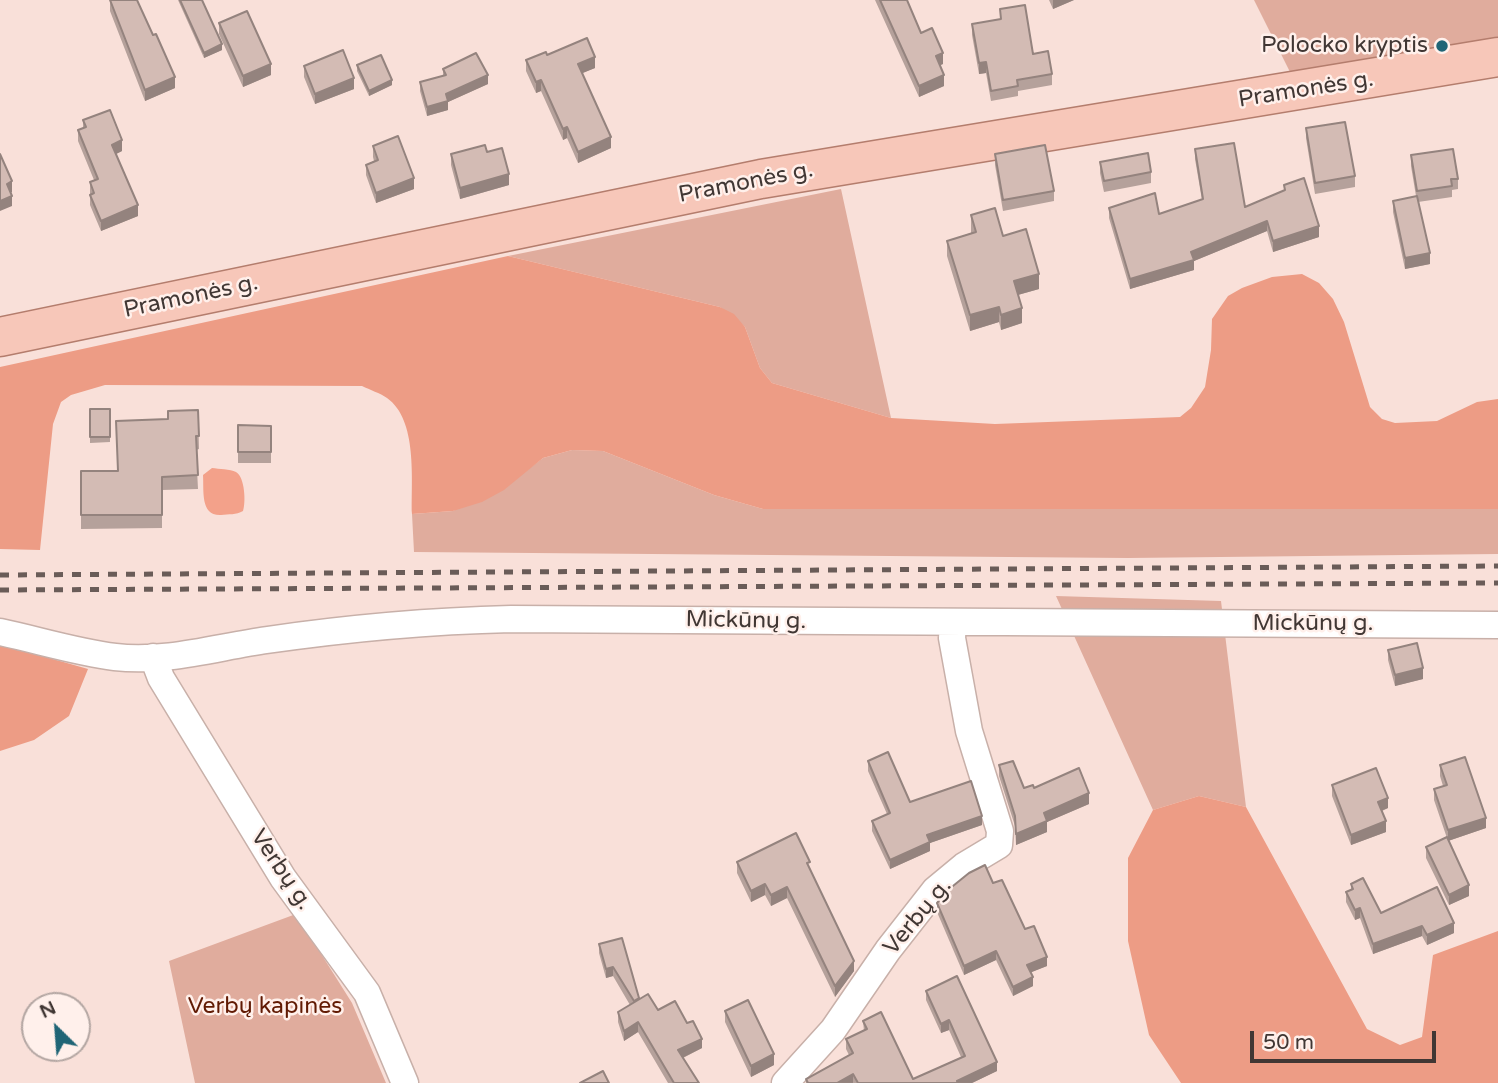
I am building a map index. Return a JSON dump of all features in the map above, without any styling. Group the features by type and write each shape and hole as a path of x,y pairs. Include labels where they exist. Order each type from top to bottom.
{"main road":[{"name":"Pramonės g.","path":"0,337 761,179 1498,57"}],"street":[{"name":"Mickūnų g.","path":"0,632 115,657 153,657 181,656 321,632 426,621 525,619 1498,625"},
{"name":"Verbų g.","path":"785,1083 833,1030 888,950 935,890 964,866 999,845 1000,831 969,731 952,638 953,622"},
{"name":"Verbų g.","path":"153,657 161,678 283,878 368,993 405,1083"}],"green space":[{"path":"1254,0 1498,0 1498,42 1291,74"},
{"path":"841,189 891,418 772,383 760,368 745,327 720,307 508,256"},
{"path":"572,450 603,451 714,495 763,509 1498,509 1498,554 1128,558 414,552 412,514 453,511 527,470 543,458"},
{"path":"1056,596 1221,601 1246,807 1199,796 1153,810"},
{"name":"Verbų kapinės","path":"296,914 352,1003 386,1083 195,1083 169,961"}],"shaded area":[{"path":"508,256 720,307 734,314 745,327 760,368 772,383 891,418 995,424 1180,417 1191,408 1205,387 1211,350 1212,319 1228,296 1272,277 1302,274 1319,283 1333,299 1344,322 1370,407 1382,419 1395,423 1437,421 1477,402 1498,399 1498,509 763,509 714,495 603,451 572,450 543,458 504,490 482,502 453,511 412,514 411,452 404,421 387,398 362,386 105,385 71,395 61,402 53,424 40,550 0,549 0,367"},
{"path":"212,468 231,470 239,475 244,490 243,511 221,515 214,514 206,507 203,475"},
{"path":"0,644 88,669 69,716 34,740 0,751"},
{"path":"1199,796 1246,807 1367,1029 1400,1045 1422,1037 1433,955 1498,931 1498,1083 1181,1083 1149,1035 1128,941 1128,858 1153,810"}],"building":[{"path":"110,0 137,0 175,77 145,90"},
{"path":"180,0 202,0 222,44 204,53"},
{"path":"880,0 907,0 921,33 932,28 943,53 936,56 944,75 919,86"},
{"path":"1025,5 1033,54 1048,51 1052,74 1017,80 1018,86 991,91 986,62 979,63 972,24 1001,19 1000,9"},
{"path":"247,11 271,64 243,76 219,23"},
{"path":"587,38 595,57 578,64 611,137 578,152 567,127 563,129 541,80 536,82 526,60 546,52 547,55"},
{"path":"343,50 354,78 315,94 304,66"},
{"path":"476,53 488,75 446,94 448,101 427,107 420,82 446,75 443,69"},
{"path":"381,55 392,80 369,91 357,65"},
{"path":"110,110 122,140 112,145 138,205 101,221 90,195 94,193 90,182 98,179 78,130 86,127 83,120"},
{"path":"1345,122 1355,176 1315,183 1306,128"},
{"path":"398,136 414,178 376,193 366,165 378,160 373,146"},
{"path":"1234,143 1245,207 1285,190 1284,185 1304,178 1319,226 1273,241 1267,221 1191,252 1194,260 1130,279 1109,208 1155,193 1159,214 1203,199 1195,149"},
{"path":"485,145 487,152 502,148 509,174 460,188 451,154"},
{"path":"1045,145 1054,191 1003,200 995,154"},
{"path":"1453,149 1458,179 1451,179 1452,186 1417,191 1411,155"},
{"path":"1148,153 1151,172 1104,181 1100,162"},
{"path":"0,154 12,181 7,184 12,196 0,201"},
{"path":"1417,196 1430,253 1405,258 1393,201"},
{"path":"995,208 1003,236 1026,229 1039,274 1014,281 1022,308 1001,315 999,307 970,315 947,241 976,232 971,215"},
{"path":"90,409 110,409 110,437 90,437"},
{"path":"198,410 198,475 162,477 162,515 81,515 81,471 118,471 116,421 168,419 168,411"},
{"path":"238,425 271,426 271,452 238,452"},
{"path":"1417,643 1423,668 1395,675 1388,650"},
{"path":"888,752 910,802 971,781 982,816 927,835 930,842 890,860 872,821 890,813 868,761"},
{"path":"1465,757 1486,818 1448,830 1434,789 1447,785 1440,765"},
{"path":"1013,761 1024,788 1033,785 1034,788 1079,768 1089,793 1044,813 1047,821 1016,834 1015,816 999,765"},
{"path":"1376,768 1388,798 1378,802 1386,821 1351,835 1332,785"},
{"path":"796,833 810,862 807,863 854,961 835,986 787,887 771,895 765,884 751,891 737,862"},
{"path":"1447,837 1469,885 1449,895 1426,847"},
{"path":"985,865 993,883 1002,880 1025,929 1034,926 1047,957 1027,965 1033,977 1013,987 996,951 964,966 937,903 969,873"},
{"path":"1363,878 1381,913 1437,887 1454,923 1427,935 1422,926 1373,944 1360,908 1355,910 1346,892 1353,889 1351,884"},
{"path":"622,938 639,998 634,1001 613,967 606,969 599,944"},
{"path":"957,976 997,1062 957,1081 958,1083 858,1083 853,1074 837,1083 808,1083 806,1079 853,1053 846,1039 867,1029 863,1021 881,1012 913,1079 965,1056 949,1020 941,1024 926,991"},
{"path":"648,994 658,1010 675,1001 687,1023 693,1021 702,1039 678,1050 699,1083 674,1083 638,1022 624,1031 618,1012"},
{"path":"748,1000 774,1054 751,1066 725,1011"},
{"path":"603,1071 609,1083 580,1083"}],"railway":[{"path":"0,575 1498,566"},
{"path":"0,590 1498,583"}],"place":[{"name":"Polocko kryptis","path":"1442,46"}]}
